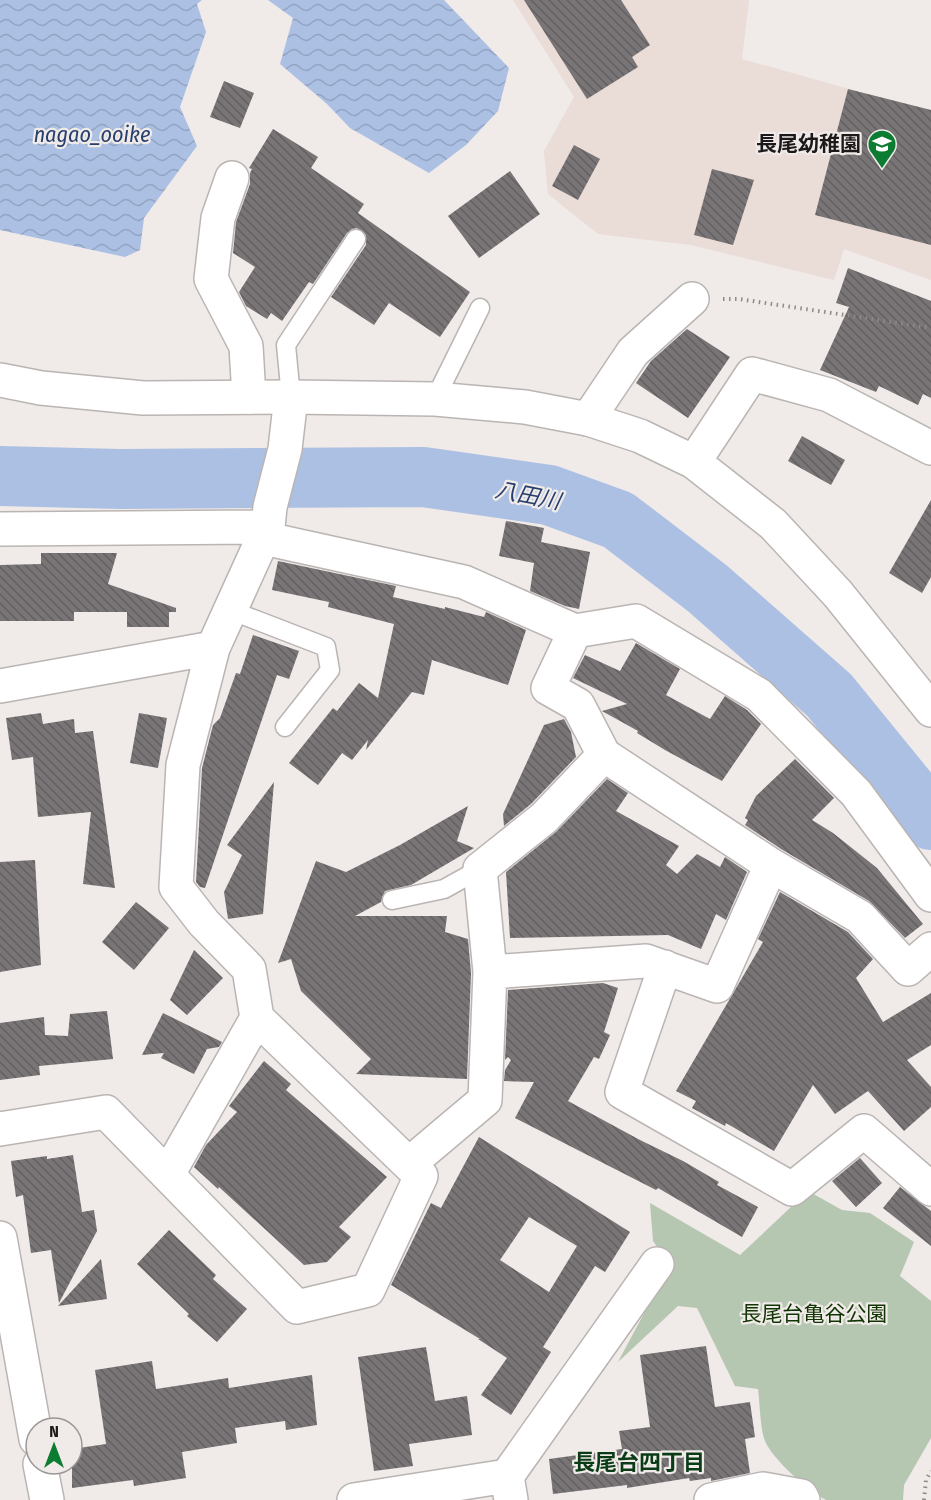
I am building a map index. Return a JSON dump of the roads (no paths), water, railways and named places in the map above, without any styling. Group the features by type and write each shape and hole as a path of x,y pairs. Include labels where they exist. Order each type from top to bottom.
{"street":[{"path":"232,178 218,218 211,279 246,346 249,397"},
{"path":"588,419 633,352 692,299"},
{"path":"694,462 752,374 829,395 931,448"},
{"path":"0,380 41,388 143,398 435,399 525,407 588,419 640,436 694,462 773,525 838,594 931,710"},
{"path":"168,1174 256,1018 249,969 204,923 176,887 183,765 213,648 267,524 285,448 291,397"},
{"path":"0,529 267,524 464,582 575,631 636,621 759,695 856,793 931,895"},
{"path":"575,631 548,688 578,705 604,755 771,865 860,917 908,969 931,949"},
{"path":"0,686 213,648"},
{"path":"409,1164 485,1100 490,972 480,869 544,818 604,755"},
{"path":"490,972 646,961 717,986 771,865"},
{"path":"665,968 622,1092 792,1189 864,1131 931,1190"},
{"path":"0,1129 106,1112 297,1307 369,1290 422,1176 256,1018"},
{"path":"0,1238 32,1416"},
{"path":"354,1500 509,1488 657,1264"},
{"path":"42,1476 47,1500"},
{"path":"711,1500 763,1489 801,1496 803,1500"}],"lane":[{"path":"291,397 286,345 356,239"},
{"path":"435,399 480,308"},
{"path":"230,610 326,647 330,670 285,727"},
{"path":"392,900 444,889 480,869"}],"water":[{"name":"nagao_ooike","path":"0,0 202,0 197,4 206,32 180,107 197,146 144,218 140,250 125,257 0,230"},
{"path":"268,0 444,0 509,68 498,111 466,145 429,173 350,128 327,104 280,64 293,18"}],"waterway":[{"name":"八田川","path":"0,476 120,479 423,477 549,495 618,520 707,588 829,695 931,820"}],"place":[{"name":"長尾幼稚園","path":"882,170"}],"district":[{"name":"長尾台四丁目","path":"639,1462"}],"park label":[{"name":"長尾台亀谷公園","path":"814,1314"}]}
